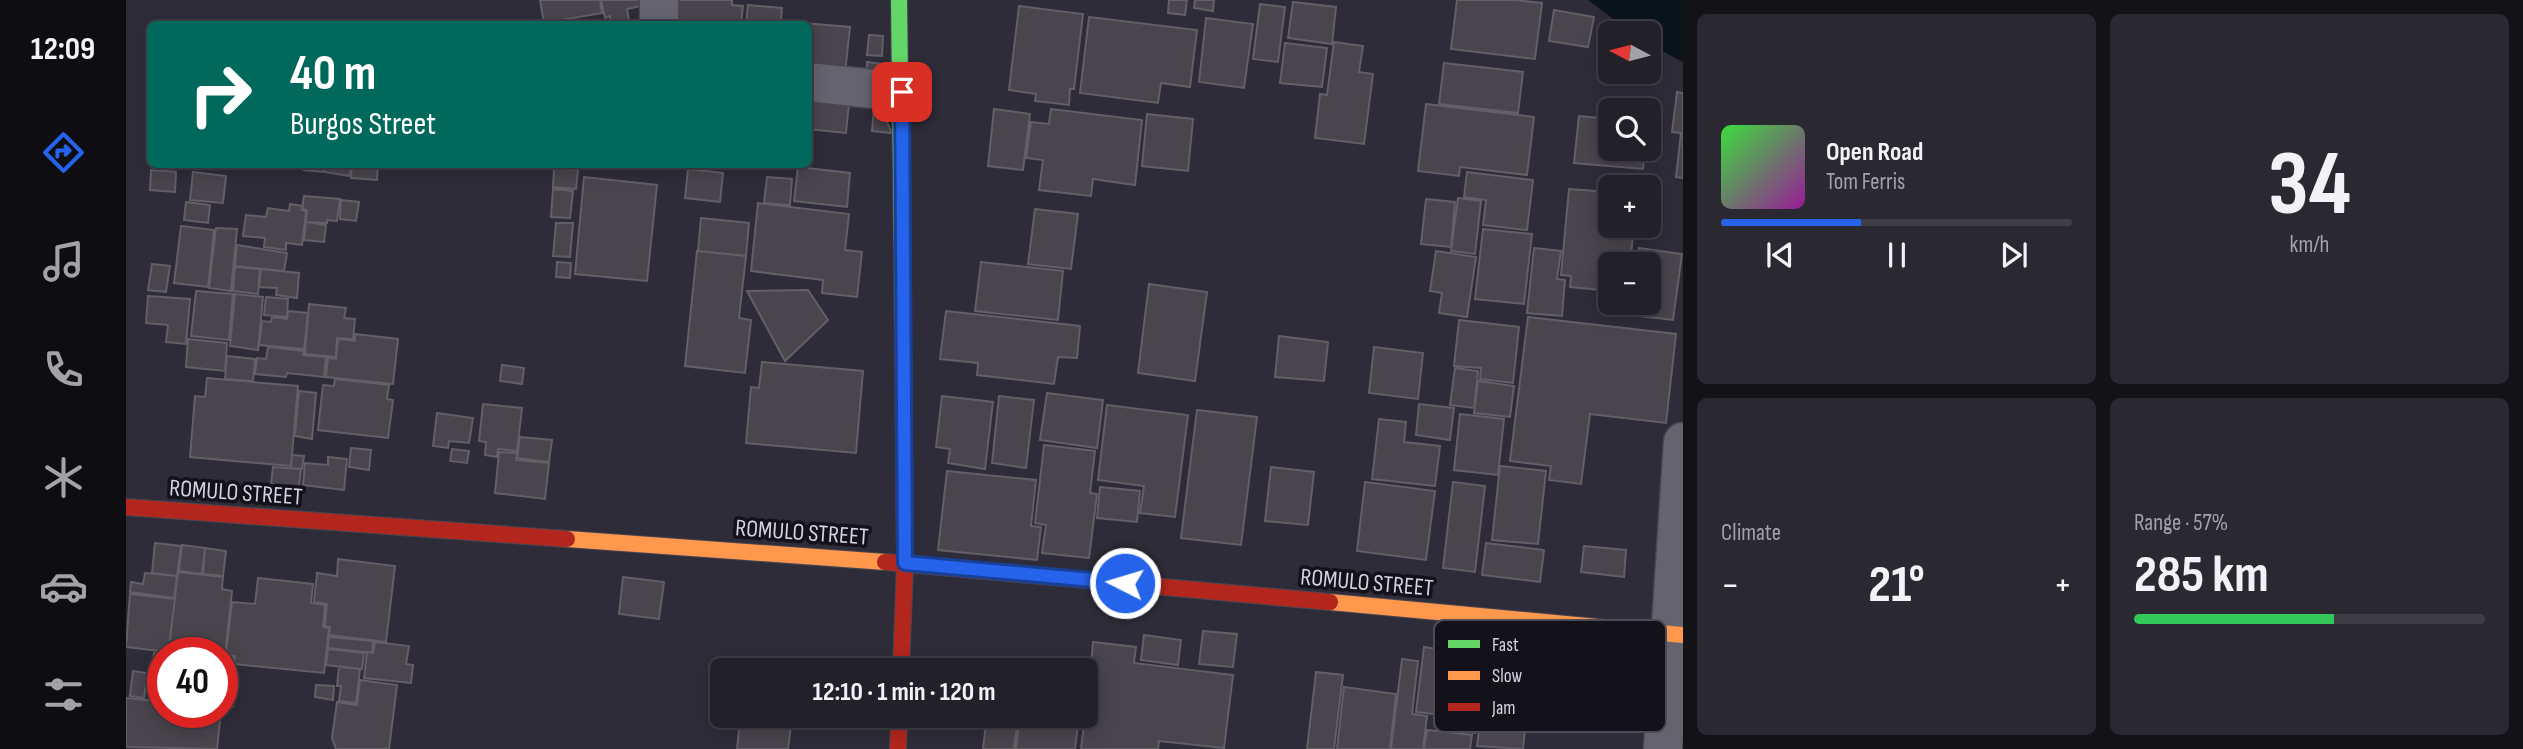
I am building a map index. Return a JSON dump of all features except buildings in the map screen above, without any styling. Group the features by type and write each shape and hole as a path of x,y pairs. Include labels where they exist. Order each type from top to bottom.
{"street":[{"path":"659,0 659,21"},
{"path":"899,0 905,563 901,658"},
{"path":"812,82 902,92"},
{"path":"1666,722 1676,634 1683,442"},
{"name":"ROMULO STREET","path":"126,507 905,563 1524,620"},
{"path":"898,749 899,728"}],"shaded area":[{"path":"1588,0 1683,0 1683,62 1661,50 1661,21 1616,21"}],"traffic: fast":[{"path":"899,0 903,335"}],"traffic: slow":[{"path":"567,539 885,562"},
{"path":"1330,602 1523,620"},
{"path":"1666,633 1683,635"}],"traffic: jam":[{"path":"901,658 905,563 903,335"},
{"path":"126,507 567,539"},
{"path":"885,562 1330,602"},
{"path":"898,749 899,728"}],"route":[{"path":"902,92 905,563 1125,583"}]}
